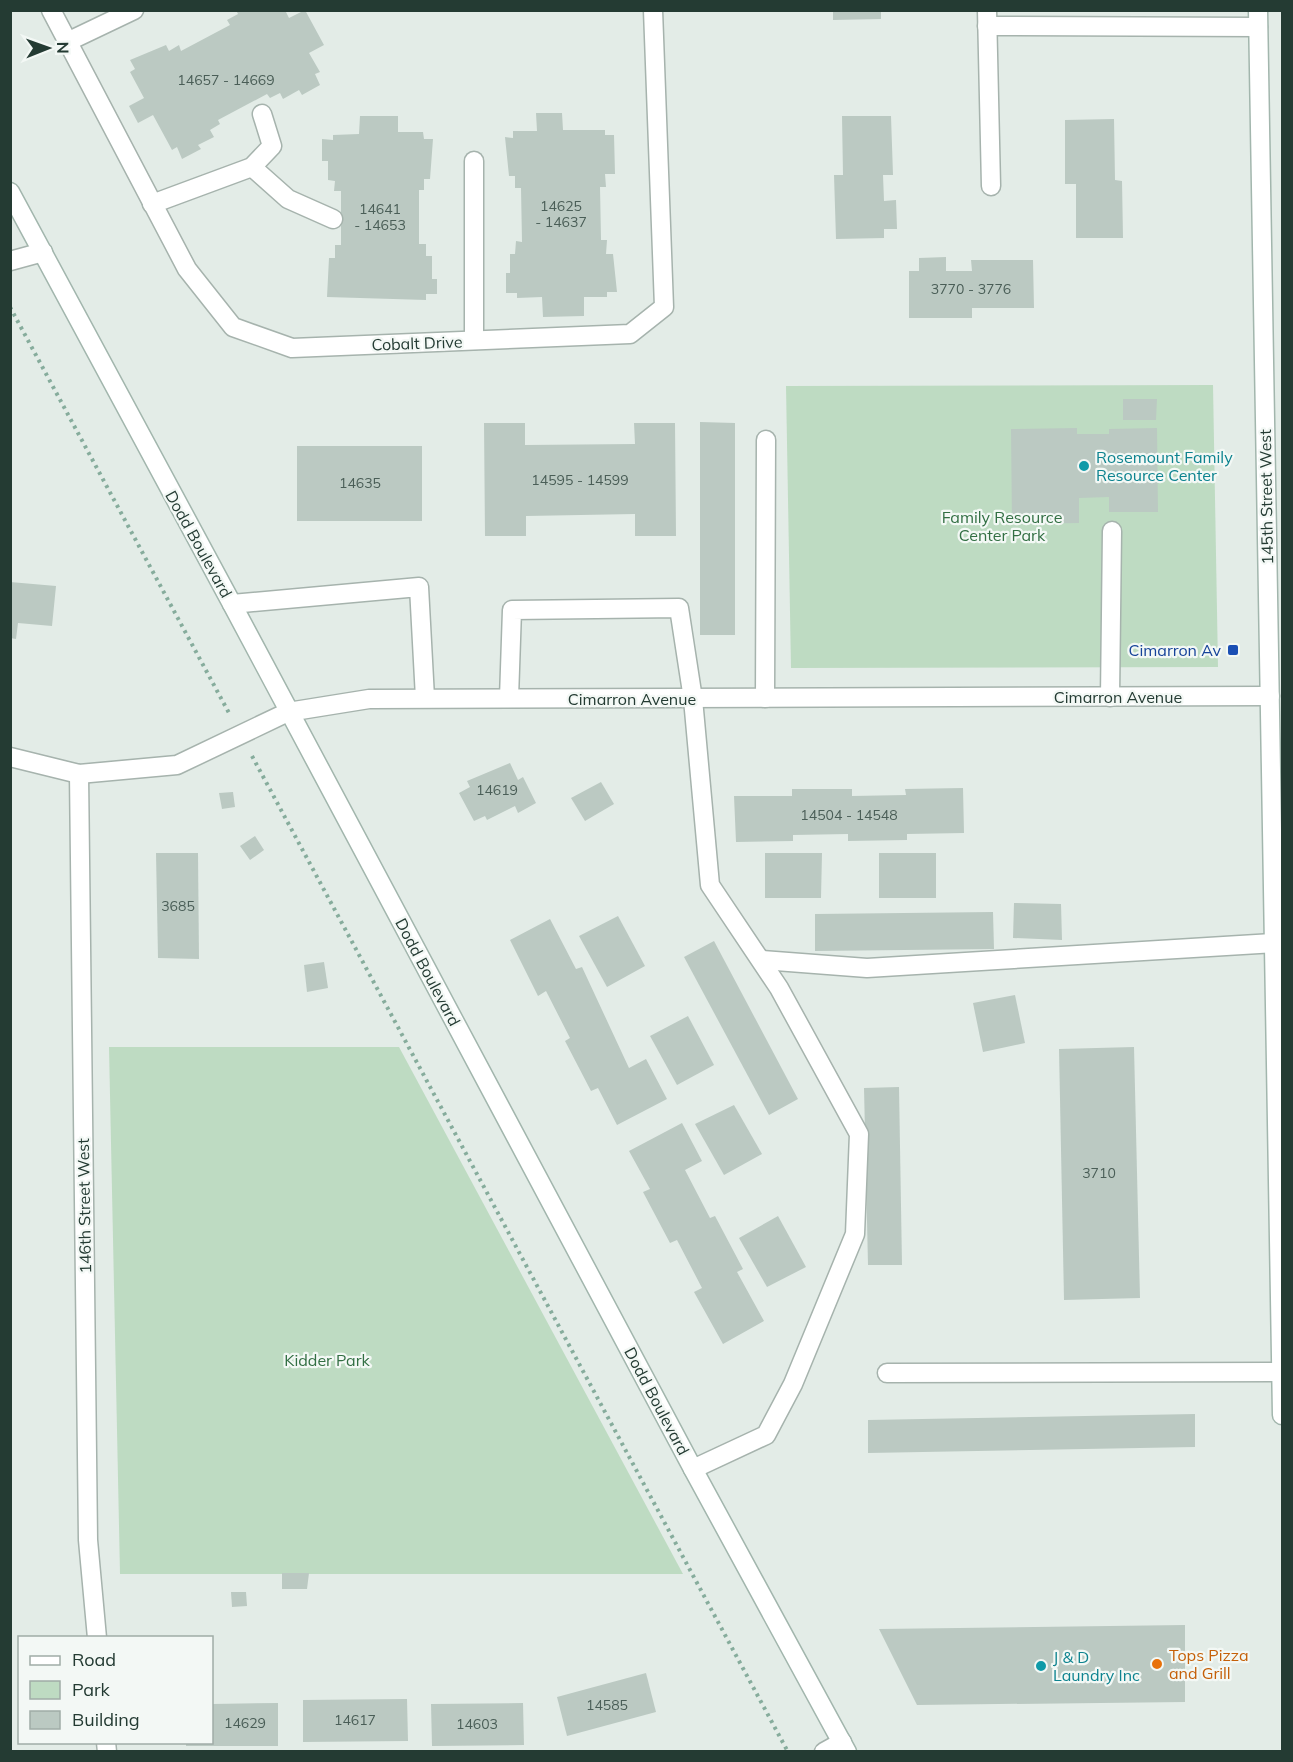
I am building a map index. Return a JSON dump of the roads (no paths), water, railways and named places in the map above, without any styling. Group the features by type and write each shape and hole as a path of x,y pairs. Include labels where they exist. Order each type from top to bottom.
{"street":[{"name":"Cobalt Drive","path":"51,10 187,269 233,327 292,348 630,334 664,307 652,10"},
{"path":"67,42 134,10"},
{"path":"991,186 987,18 1258,19"},
{"name":"145th Street West","path":"1258,19 1282,1414"},
{"path":"152,204 252,167 273,146 262,114"},
{"path":"474,161 474,340"},
{"path":"252,167 288,199 333,219"},
{"name":"Dodd Boulevard","path":"10,192 693,1469 845,1747"},
{"path":"10,261 43,252"},
{"path":"765,698 766,440"},
{"path":"1110,697 1112,531"},
{"path":"232,604 419,588 425,698"},
{"path":"509,698 512,610 679,608 693,699 710,885 780,988 859,1134 855,1234 794,1384 766,1435 693,1469"},
{"name":"Cimarron Avenue","path":"10,757 79,774 177,765 288,712 369,699 1270,696"},
{"name":"146th Street West","path":"79,774 88,1540 97,1636"},
{"path":"762,960 867,968 1274,943"},
{"path":"887,1373 1282,1371"},
{"path":"824,1752 845,1747"}],"place":[{"name":"Rosemount Family Resource Center","path":"1084,466"},
{"name":"Cimarron Av","path":"1233,650"},
{"name":"Tops Pizza and Grill","path":"1157,1664"},
{"name":"J & D Laundry Inc","path":"1041,1666"}],"park label":[{"name":"Family Resource Center Park","path":"1002,526"},
{"name":"Kidder Park","path":"327,1360"}]}
